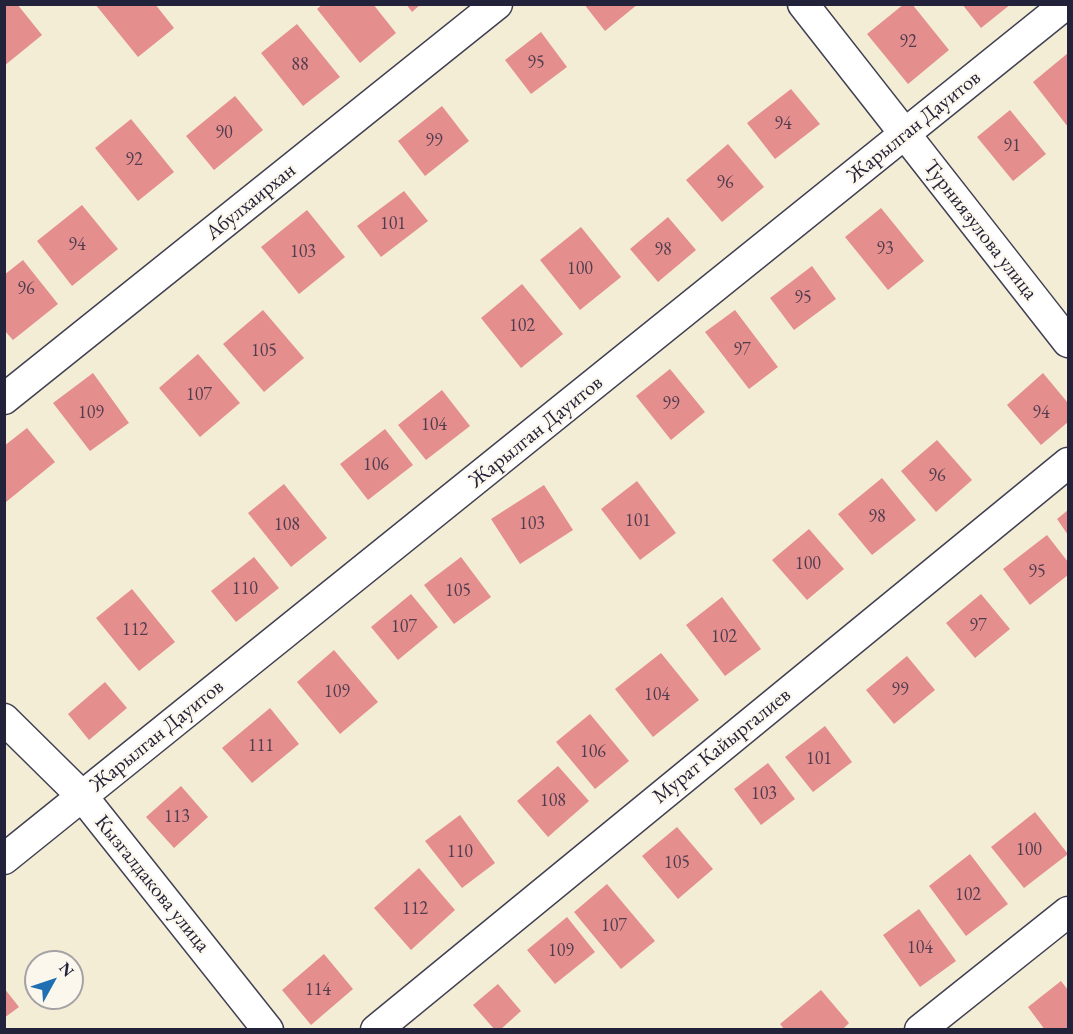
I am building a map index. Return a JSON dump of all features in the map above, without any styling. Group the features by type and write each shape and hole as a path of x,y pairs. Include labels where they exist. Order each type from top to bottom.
{"street":[{"name":"Абулхаирхан","path":"4,399 497,4"},
{"name":"Турниязулова улица","path":"803,4 1068,342"},
{"name":"Жарылган Дауитов","path":"4,859 1066,4"},
{"name":"Мурат Кайыргалиев","path":"376,1029 1068,463"},
{"name":"Кызгалдакова улица","path":"4,719 82,796 268,1029"},
{"path":"921,1029 1068,912"}],"building":[{"path":"4,4 17,4 42,35 4,66"},
{"path":"95,4 155,4 174,28 138,57"},
{"path":"323,4 373,4 396,33 360,63 317,9"},
{"path":"406,4 421,4 412,12"},
{"path":"584,4 638,4 605,31"},
{"path":"904,4 912,4 949,50 908,84 867,34"},
{"path":"962,4 1011,4 981,28"},
{"path":"297,24 340,77 303,106 261,53"},
{"path":"541,32 567,67 531,94 505,60"},
{"path":"1068,53 1068,127 1033,82"},
{"path":"791,89 820,124 775,159 747,123"},
{"path":"235,96 263,130 214,170 186,136"},
{"path":"442,106 469,141 425,176 398,141"},
{"path":"1010,110 1046,154 1013,181 977,137"},
{"path":"131,119 174,172 138,201 95,148"},
{"path":"728,144 764,187 722,222 686,180"},
{"path":"404,191 428,221 381,257 357,226"},
{"path":"82,205 118,249 72,286 37,241"},
{"path":"881,208 924,261 888,290 845,237"},
{"path":"307,210 345,257 299,294 261,247"},
{"path":"668,217 696,250 658,282 630,249"},
{"path":"581,227 621,277 580,310 540,260"},
{"path":"23,260 58,304 13,340 4,330 4,275"},
{"path":"812,266 836,299 794,330 770,298"},
{"path":"522,284 563,334 521,368 481,318"},
{"path":"263,310 304,358 264,392 223,344"},
{"path":"735,310 778,367 749,389 705,332"},
{"path":"198,354 240,403 200,437 159,388"},
{"path":"670,369 705,412 671,440 636,396"},
{"path":"93,373 129,423 90,451 53,403"},
{"path":"1043,373 1068,403 1068,422 1041,445 1007,405"},
{"path":"442,390 470,426 426,460 398,425"},
{"path":"27,428 55,462 6,502 4,446"},
{"path":"385,429 413,465 368,500 340,464"},
{"path":"937,440 972,480 936,512 901,471"},
{"path":"882,478 916,520 872,555 838,514"},
{"path":"637,481 676,533 640,560 601,509"},
{"path":"284,484 327,538 291,567 248,513"},
{"path":"544,485 573,530 520,564 491,519"},
{"path":"1068,510 1068,535 1057,519"},
{"path":"809,529 844,569 807,600 772,560"},
{"path":"1047,535 1068,562 1068,575 1030,605 1003,569"},
{"path":"254,557 279,588 236,622 211,591"},
{"path":"461,557 491,597 454,624 424,585"},
{"path":"132,589 175,642 139,671 96,618"},
{"path":"411,594 438,627 398,660 371,627"},
{"path":"981,594 1010,629 975,658 946,623"},
{"path":"722,597 761,649 725,676 686,625"},
{"path":"334,650 378,702 340,734 297,682"},
{"path":"661,653 699,700 653,737 615,689"},
{"path":"907,656 935,690 894,724 866,690"},
{"path":"105,682 127,708 89,740 68,714"},
{"path":"270,708 299,744 252,783 222,748"},
{"path":"590,714 629,761 595,789 556,742"},
{"path":"825,726 852,762 813,792 785,757"},
{"path":"768,763 795,799 761,825 734,789"},
{"path":"558,766 589,801 548,837 517,801"},
{"path":"181,786 208,817 174,848 146,817"},
{"path":"1035,812 1068,854 1024,888 991,847"},
{"path":"460,815 495,863 462,888 425,841"},
{"path":"677,827 713,869 678,899 642,856"},
{"path":"970,854 1008,904 966,936 929,886"},
{"path":"419,868 455,910 411,950 374,908"},
{"path":"607,884 655,941 621,969 574,912"},
{"path":"919,909 956,961 920,987 883,935"},
{"path":"567,917 595,952 555,984 527,950"},
{"path":"324,954 353,989 311,1025 282,990"},
{"path":"1061,981 1068,990 1068,1030 1045,1030 1028,1007"},
{"path":"498,984 521,1011 500,1030 495,1030 473,1005"},
{"path":"4,988 19,1007 4,1018"},
{"path":"821,990 849,1023 842,1030 785,1030 780,1024"}]}
